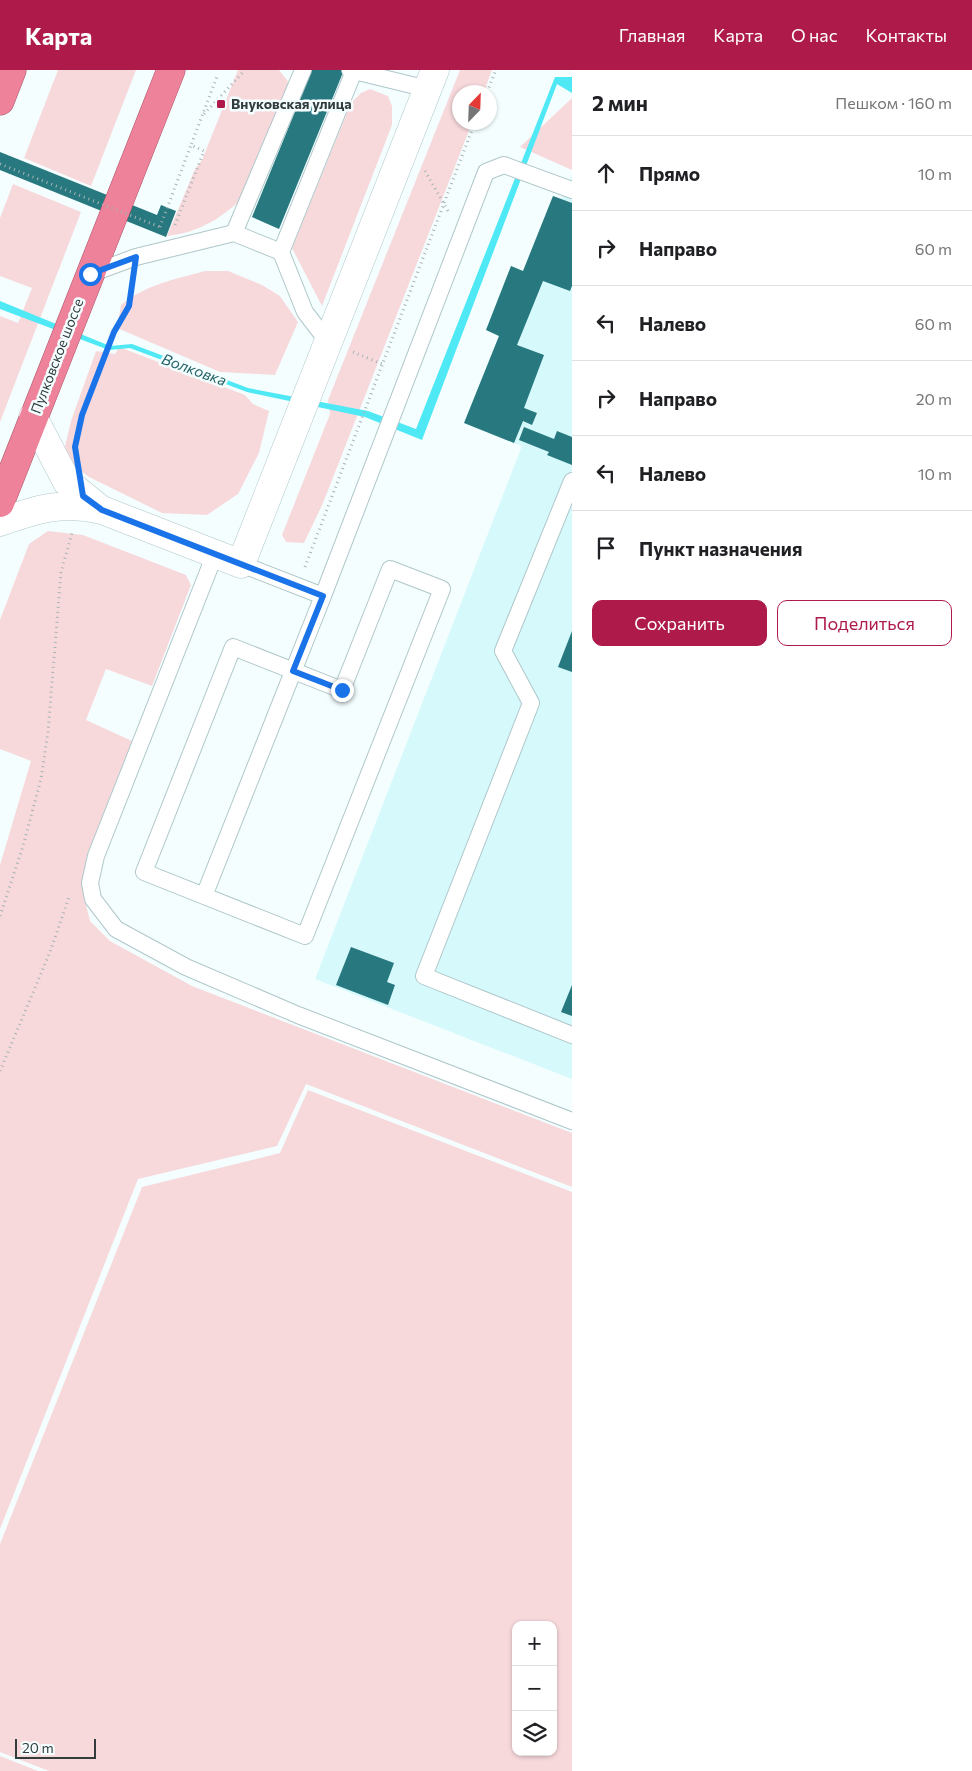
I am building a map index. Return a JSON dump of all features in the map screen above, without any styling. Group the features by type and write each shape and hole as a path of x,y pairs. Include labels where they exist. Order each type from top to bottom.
{"highway":[{"path":"0,101 12,70"},
{"name":"Пулковское шоссе","path":"0,503 171,70"}],"street":[{"path":"0,522 35,509 91,508 242,564 431,79"},
{"path":"33,417 67,482 91,508"}],"lane":[{"path":"234,232 303,70"},
{"path":"280,252 352,71 431,79"},
{"path":"204,896 323,596 486,172 504,165 572,190"},
{"path":"90,274 136,257 234,232 280,252 305,312 328,342"},
{"path":"572,480 503,651 531,703 424,976 572,1035"},
{"path":"215,554 96,856 90,883 93,899 116,929 186,967 298,1015 572,1121"},
{"path":"242,564 323,596"},
{"path":"390,569 442,590 305,936 204,896 144,872 233,647 342,690 390,569"}],"path":[{"path":"202,116 245,70"},
{"path":"490,85 496,70"},
{"path":"0,164 160,227 218,74"},
{"path":"298,586 472,130"},
{"path":"408,140 461,236"},
{"path":"171,234 204,151 191,145"},
{"path":"175,225 208,239"},
{"path":"75,447 82,415 114,332 129,306 136,257"},
{"path":"0,916 24,846 41,779 48,732 61,572 91,508"},
{"path":"0,1071 50,952 69,896 96,856"}],"shaded area":[{"path":"58,70 136,70 91,186 24,158"},
{"path":"238,70 279,70 294,89 246,194 220,217 189,231 167,236 195,169 202,160"},
{"path":"460,70 492,70 487,85 454,85"},
{"path":"370,89 388,96 392,106 392,125 322,306 292,248 351,103 361,93"},
{"path":"452,90 452,130 469,130 323,503 304,543 286,542 282,535 330,414 328,400"},
{"path":"572,98 572,170 520,147"},
{"path":"572,175 572,1079 315,979 522,446 464,423 499,336 486,330 511,266 523,271 553,196 562,199"},
{"path":"13,184 81,212 0,422 0,316 18,323 32,288 0,276 0,218"},
{"path":"205,271 228,271 262,285 280,296 298,322 275,375 220,372 117,328 121,305 130,298 161,283"},
{"path":"119,347 245,395 253,404 269,411 259,453 238,494 207,515 162,513 89,477 69,462 65,446 71,421 96,351 115,354"},
{"path":"48,531 83,535 186,575 191,585 152,686 106,669 86,720 132,741 87,855 83,893 90,921 110,941 192,986 572,1133 572,1187 306,1084 277,1146 138,1179 0,1529 0,865 31,761 0,749 0,620 29,544"},
{"path":"308,1090 572,1192 572,1771 49,1771 0,1752 0,1544 142,1187 280,1153"},
{"path":"0,1756 38,1771 0,1771"}],"water":[{"name":"Волковка","path":"555,77 572,77 572,93 557,84 422,440 365,417 247,392 130,348 109,350 0,309 0,301 110,346 132,344 248,388 368,411 416,429"}],"building":[{"path":"312,70 344,70 279,229 252,217"},
{"path":"0,152 157,215 161,205 176,211 166,237 0,170"},
{"path":"553,196 572,203 572,286 570,291 543,281 517,345 544,355 524,408 537,413 532,425 523,421 514,443 464,423 499,336 486,330 511,266 523,271"},
{"path":"524,427 554,439 557,431 572,437 572,465 547,455 549,452 519,440"},
{"path":"572,631 572,672 558,667"},
{"path":"351,947 394,963 387,982 395,985 388,1005 336,985"},
{"path":"572,985 572,1016 561,1012"}],"place":[{"name":"Внуковская улица","path":"221,104"}],"route":[{"path":"90,274 136,257 132,274 129,306 114,332 82,415 75,447 83,496 102,510 323,596 293,671 342,690"}]}
